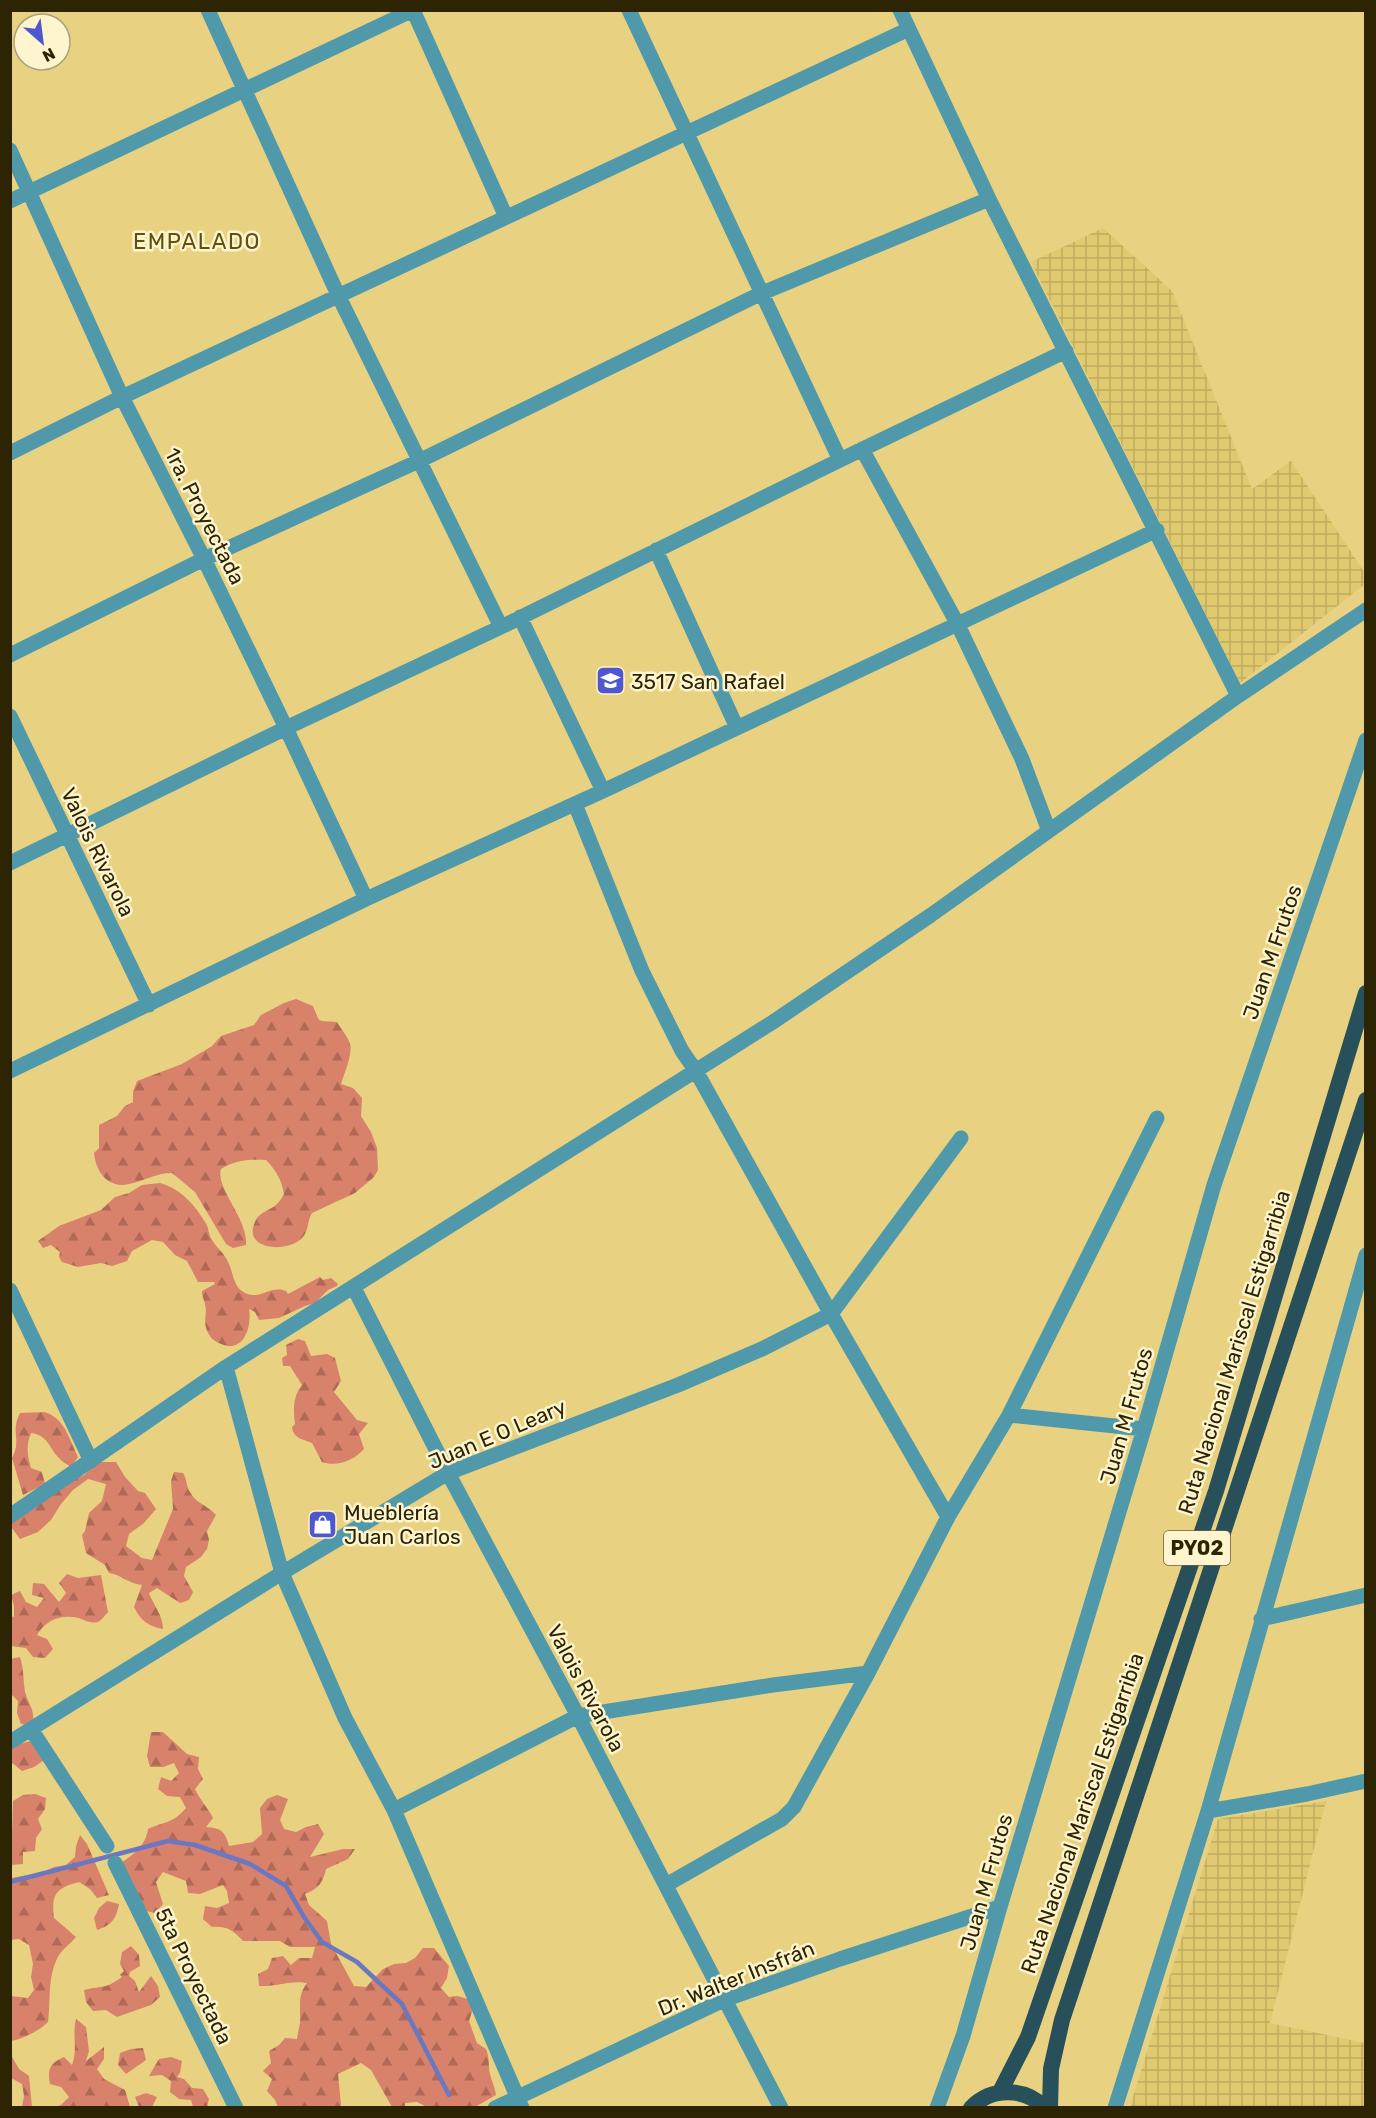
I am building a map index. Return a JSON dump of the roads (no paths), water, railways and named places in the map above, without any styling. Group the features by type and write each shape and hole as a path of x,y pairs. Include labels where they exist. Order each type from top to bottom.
{"highway":[{"name":"Ruta Nacional Mariscal Estigarribia","path":"1000,2092 1028,2037 1216,1491 1365,993"},
{"name":"Ruta Nacional Mariscal Estigarribia","path":"1048,2108 1051,2069 1062,2020 1365,1100"},
{"path":"971,2108 978,2100 1000,2092"},
{"name":"PY02","path":"1000,2092 1022,2094 1048,2108"}],"street":[{"path":"208,10 339,297 501,627"},
{"path":"10,201 413,10 506,217"},
{"path":"629,10 840,460"},
{"path":"900,10 989,199 1238,696"},
{"path":"10,453 122,398 909,29"},
{"name":"1ra. Proyectada","path":"10,150 122,398 204,559 366,899"},
{"path":"10,656 204,559 420,460 762,293 989,199"},
{"path":"10,863 286,728 501,627 1066,351"},
{"path":"862,449 957,623 1022,759 1049,831"},
{"path":"10,1071 366,899 603,791 1156,530"},
{"path":"656,550 737,728"},
{"path":"10,1516 226,1367 773,1022 1049,831 1238,696 1365,610"},
{"path":"520,617 603,791"},
{"name":"Valois Rivarola","path":"10,716 149,1005"},
{"name":"Juan M Frutos","path":"937,2108 963,2036 1144,1429 1214,1185 1365,740"},
{"path":"574,804 642,971 682,1051 696,1071 831,1314 948,1517"},
{"path":"666,1885 789,1814 868,1673 948,1517 1009,1415 1157,1118"},
{"name":"Juan E O Leary","path":"10,1742 448,1473 678,1385 771,1345 831,1314 961,1138"},
{"path":"1115,2108 1208,1811 1261,1619 1328,1393 1365,1255"},
{"name":"Valois Rivarola","path":"354,1288 448,1473 578,1716 781,2108"},
{"path":"10,1290 91,1461"},
{"path":"226,1367 282,1573 345,1718 394,1810 520,2102"},
{"path":"1009,1415 1144,1429"},
{"path":"1261,1619 1365,1595"},
{"path":"394,1810 578,1716 773,1685 868,1673"},
{"path":"31,1729 107,1846"},
{"path":"1208,1811 1307,1794 1365,1781"},
{"name":"5ta Proyectada","path":"115,1863 236,2108"},
{"name":"Dr. Walter Insfrán","path":"495,2108 520,2102 724,2000 840,1959 1000,1907"}],"waterway":[{"path":"10,1882 168,1841 195,1845 250,1864 286,1886 322,1942 357,1962 402,2004 449,2095"}],"place":[{"name":"3517 San Rafael","path":"610,681"},
{"name":"Mueblería Juan Carlos","path":"323,1524"}],"district":[{"name":"EMPALADO","path":"197,241"}]}
